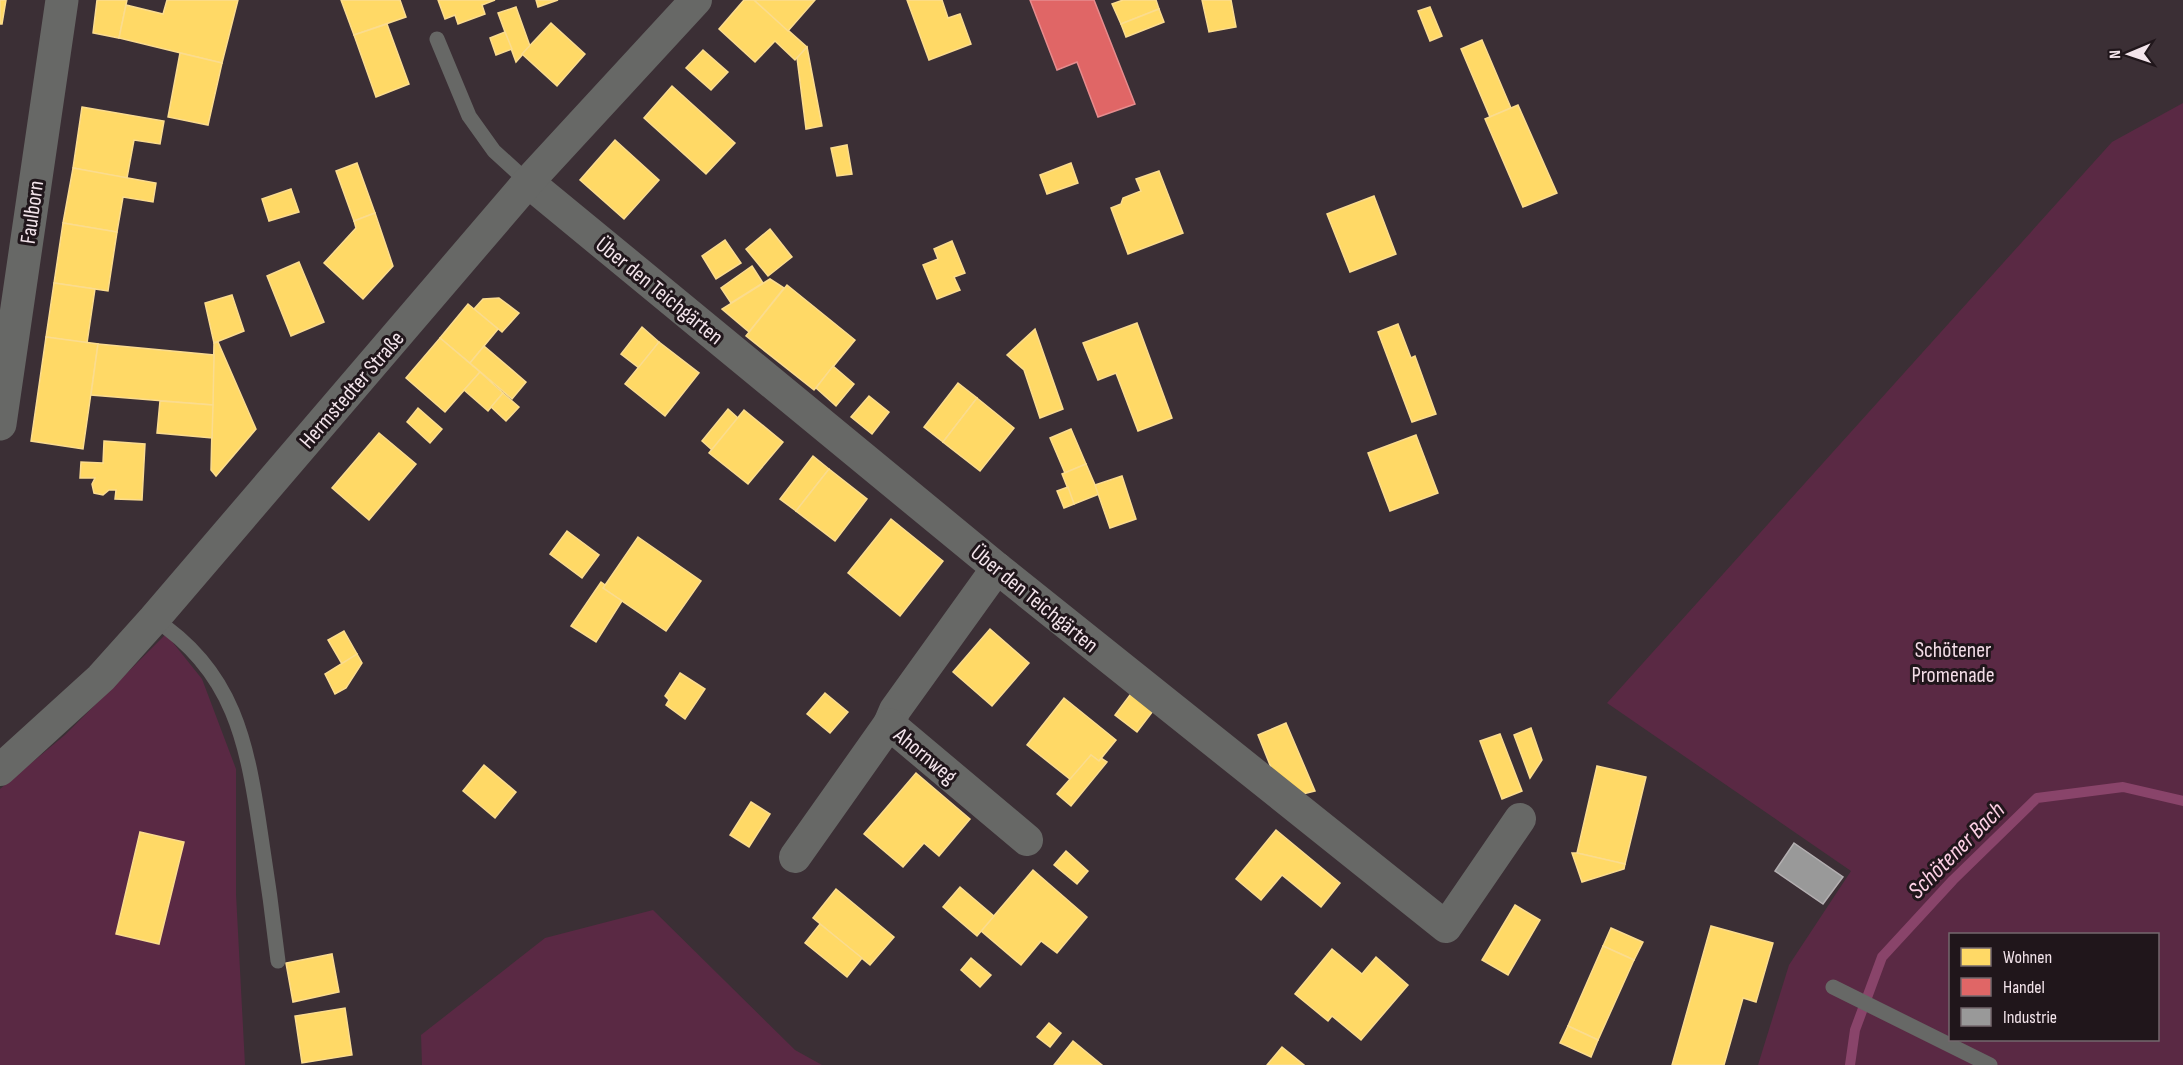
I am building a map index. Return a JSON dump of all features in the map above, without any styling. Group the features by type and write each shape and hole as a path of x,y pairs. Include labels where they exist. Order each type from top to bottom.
{"street":[{"name":"Faulborn","path":"0,424 62,0"},
{"name":"Hermstedter Straße","path":"0,770 100,678 154,619 528,182 696,0"},
{"name":"Über den Teichgärten","path":"528,182 997,568 1446,927 1520,819"},
{"name":"Ahornweg","path":"997,568 895,710 888,724 1027,840"},
{"path":"795,857 888,724"}],"lane":[{"path":"437,39 469,116 494,152 528,182"},
{"path":"154,619 178,634 205,663 230,704 249,757 278,962"},
{"path":"1833,987 1990,1065"}],"green space":[{"name":"Schötener Promenade","path":"2183,103 2183,1065 1758,1065 1789,965 1851,871 1607,703 2112,142"},
{"path":"166,634 202,679 236,769 236,894 245,1065 0,1065 0,789 65,735"},
{"path":"653,910 795,1050 822,1065 422,1065 421,1035 545,938"}],"building: Wohnen":[{"path":"0,0 6,0 2,24 0,24"},
{"path":"97,0 127,0 119,38 93,33"},
{"path":"167,0 238,0 222,63 119,38 126,5 163,14"},
{"path":"341,0 400,0 406,17 354,35"},
{"path":"438,0 495,0 482,5 485,14 458,24 455,15 445,19"},
{"path":"536,0 558,0 538,7"},
{"path":"744,0 754,0 807,47 795,60 775,41 755,62 719,29"},
{"path":"754,0 815,0 788,31"},
{"path":"907,0 942,0 948,18 960,14 971,44 929,60"},
{"path":"1123,0 1156,0 1159,9 1121,24 1112,4"},
{"path":"1202,0 1231,0 1236,27 1209,32"},
{"path":"516,7 530,46 516,62 498,13"},
{"path":"1430,7 1442,36 1430,41 1418,11"},
{"path":"1159,9 1164,22 1126,37 1121,24"},
{"path":"551,23 585,54 557,86 522,54"},
{"path":"387,24 409,84 376,97 354,35"},
{"path":"505,32 512,49 496,55 490,38"},
{"path":"1482,40 1511,108 1490,117 1461,49"},
{"path":"807,47 822,126 806,129 797,58"},
{"path":"703,50 728,72 711,90 686,68"},
{"path":"180,53 222,63 208,125 168,117"},
{"path":"672,86 735,143 706,174 644,118"},
{"path":"1518,105 1557,193 1523,207 1485,119"},
{"path":"82,107 164,121 160,144 134,140 127,178 73,168"},
{"path":"615,140 659,180 624,219 580,180"},
{"path":"847,145 852,174 837,176 831,148"},
{"path":"357,163 375,213 354,221 336,171"},
{"path":"1071,163 1078,183 1047,194 1040,175"},
{"path":"73,168 156,183 153,202 123,197 117,232 63,223"},
{"path":"1159,171 1183,233 1128,254 1111,208 1121,204 1123,198 1141,191 1136,179"},
{"path":"291,189 299,212 269,221 262,199"},
{"path":"1374,196 1396,254 1350,272 1327,214"},
{"path":"375,213 393,266 363,299 324,263 356,228 354,221"},
{"path":"63,223 117,232 108,291 54,283"},
{"path":"770,229 792,257 768,276 746,249"},
{"path":"725,240 741,263 716,279 702,256"},
{"path":"952,241 965,273 954,277 960,290 937,299 923,265 938,259 934,249"},
{"path":"299,262 324,322 291,336 267,276"},
{"path":"752,266 763,283 731,303 721,288"},
{"path":"770,279 784,288 749,332 722,309"},
{"path":"54,283 95,289 87,343 46,337"},
{"path":"787,285 855,340 814,390 746,336"},
{"path":"232,295 244,331 214,343 205,303"},
{"path":"499,298 519,313 502,332 474,309 483,299"},
{"path":"468,304 498,329 470,363 440,338"},
{"path":"1137,323 1172,418 1138,431 1116,373 1098,380 1083,343"},
{"path":"1398,324 1411,358 1415,356 1436,414 1412,422 1378,332"},
{"path":"642,327 659,342 639,368 621,354"},
{"path":"1035,329 1063,409 1040,418 1024,370 1007,355"},
{"path":"46,337 98,344 83,449 31,441"},
{"path":"440,338 480,372 445,412 406,378"},
{"path":"218,342 256,429 216,476 211,470 214,343"},
{"path":"659,342 699,373 665,416 625,384"},
{"path":"98,344 214,355 213,405 91,395"},
{"path":"484,346 526,382 512,399 470,363"},
{"path":"833,366 854,384 836,406 816,388"},
{"path":"480,372 503,393 488,411 464,390"},
{"path":"958,383 977,398 943,442 924,427"},
{"path":"503,393 519,407 506,421 491,407"},
{"path":"869,396 889,412 872,434 851,417"},
{"path":"977,398 1014,428 980,471 943,442"},
{"path":"160,401 213,405 212,438 157,433"},
{"path":"418,408 442,429 430,443 407,422"},
{"path":"728,409 738,418 712,450 702,441"},
{"path":"744,410 783,442 748,484 709,453"},
{"path":"1071,429 1086,464 1065,473 1050,438"},
{"path":"379,433 416,464 369,520 332,488"},
{"path":"1416,435 1438,493 1390,511 1368,453"},
{"path":"104,441 145,444 142,500 115,499 116,490 109,490 103,495 94,493 92,484 95,478 80,478 81,462 103,463"},
{"path":"813,456 829,469 796,511 780,499"},
{"path":"1086,464 1099,494 1074,504 1062,474"},
{"path":"829,469 867,499 835,541 796,511"},
{"path":"1122,476 1136,519 1110,528 1095,485"},
{"path":"1068,487 1074,504 1064,508 1057,491"},
{"path":"891,519 943,561 900,616 848,573"},
{"path":"567,531 599,555 582,578 550,554"},
{"path":"638,537 701,581 666,631 603,588"},
{"path":"601,582 605,585 603,588 622,601 596,642 571,626"},
{"path":"990,629 1029,663 992,706 953,672"},
{"path":"344,631 357,654 342,664 328,640"},
{"path":"357,654 362,663 346,688 335,694 325,674"},
{"path":"680,673 705,689 685,719 666,705 669,700 665,696"},
{"path":"1133,691 1156,707 1137,732 1115,715"},
{"path":"825,693 848,712 830,733 807,714"},
{"path":"1064,698 1116,740 1099,761 1091,755 1071,780 1027,745"},
{"path":"1286,723 1315,791 1299,795 1272,770 1258,735"},
{"path":"1531,728 1542,760 1530,778 1514,735"},
{"path":"1500,734 1522,791 1502,799 1480,741"},
{"path":"1091,755 1099,761 1101,758 1107,762 1071,806 1057,794"},
{"path":"484,765 516,792 495,818 463,791"},
{"path":"1597,766 1646,777 1625,864 1577,853"},
{"path":"916,773 970,819 939,856 924,843 903,867 864,834"},
{"path":"751,802 770,814 749,847 730,835"},
{"path":"1276,830 1340,883 1321,907 1282,875 1261,900 1236,879"},
{"path":"140,832 184,842 159,944 116,934"},
{"path":"1066,851 1088,871 1077,884 1054,865"},
{"path":"1572,853 1625,864 1624,869 1582,882"},
{"path":"1033,870 1087,917 1057,953 1041,941 1021,965 981,931"},
{"path":"960,887 994,916 977,936 943,907"},
{"path":"836,889 894,937 870,965 813,918"},
{"path":"1515,905 1540,920 1508,975 1482,960"},
{"path":"820,924 862,958 847,977 805,943"},
{"path":"1711,926 1773,943 1756,1002 1743,998 1724,1065 1672,1065"},
{"path":"1611,928 1643,942 1634,960 1603,946"},
{"path":"1603,946 1634,960 1598,1040 1568,1026"},
{"path":"1332,949 1362,974 1376,957 1408,985 1361,1040 1332,1016 1328,1021 1295,994"},
{"path":"332,954 339,992 293,1002 286,963"},
{"path":"971,958 991,975 980,987 961,970"},
{"path":"345,1008 352,1055 302,1063 295,1016"},
{"path":"1049,1023 1061,1033 1050,1047 1037,1037"},
{"path":"1568,1026 1598,1040 1591,1057 1560,1043"},
{"path":"1073,1041 1102,1065 1054,1065"},
{"path":"1282,1047 1304,1065 1267,1065"}],"building: Handel":[{"path":"1030,0 1094,0 1135,104 1098,117 1077,62 1057,70"}],"building: Industrie":[{"path":"1794,843 1843,877 1823,904 1775,871"}],"waterway":[{"name":"Schötener Bach","path":"1850,1065 1855,1030 1882,957 1953,880 2037,798 2123,787 2183,801"}]}
